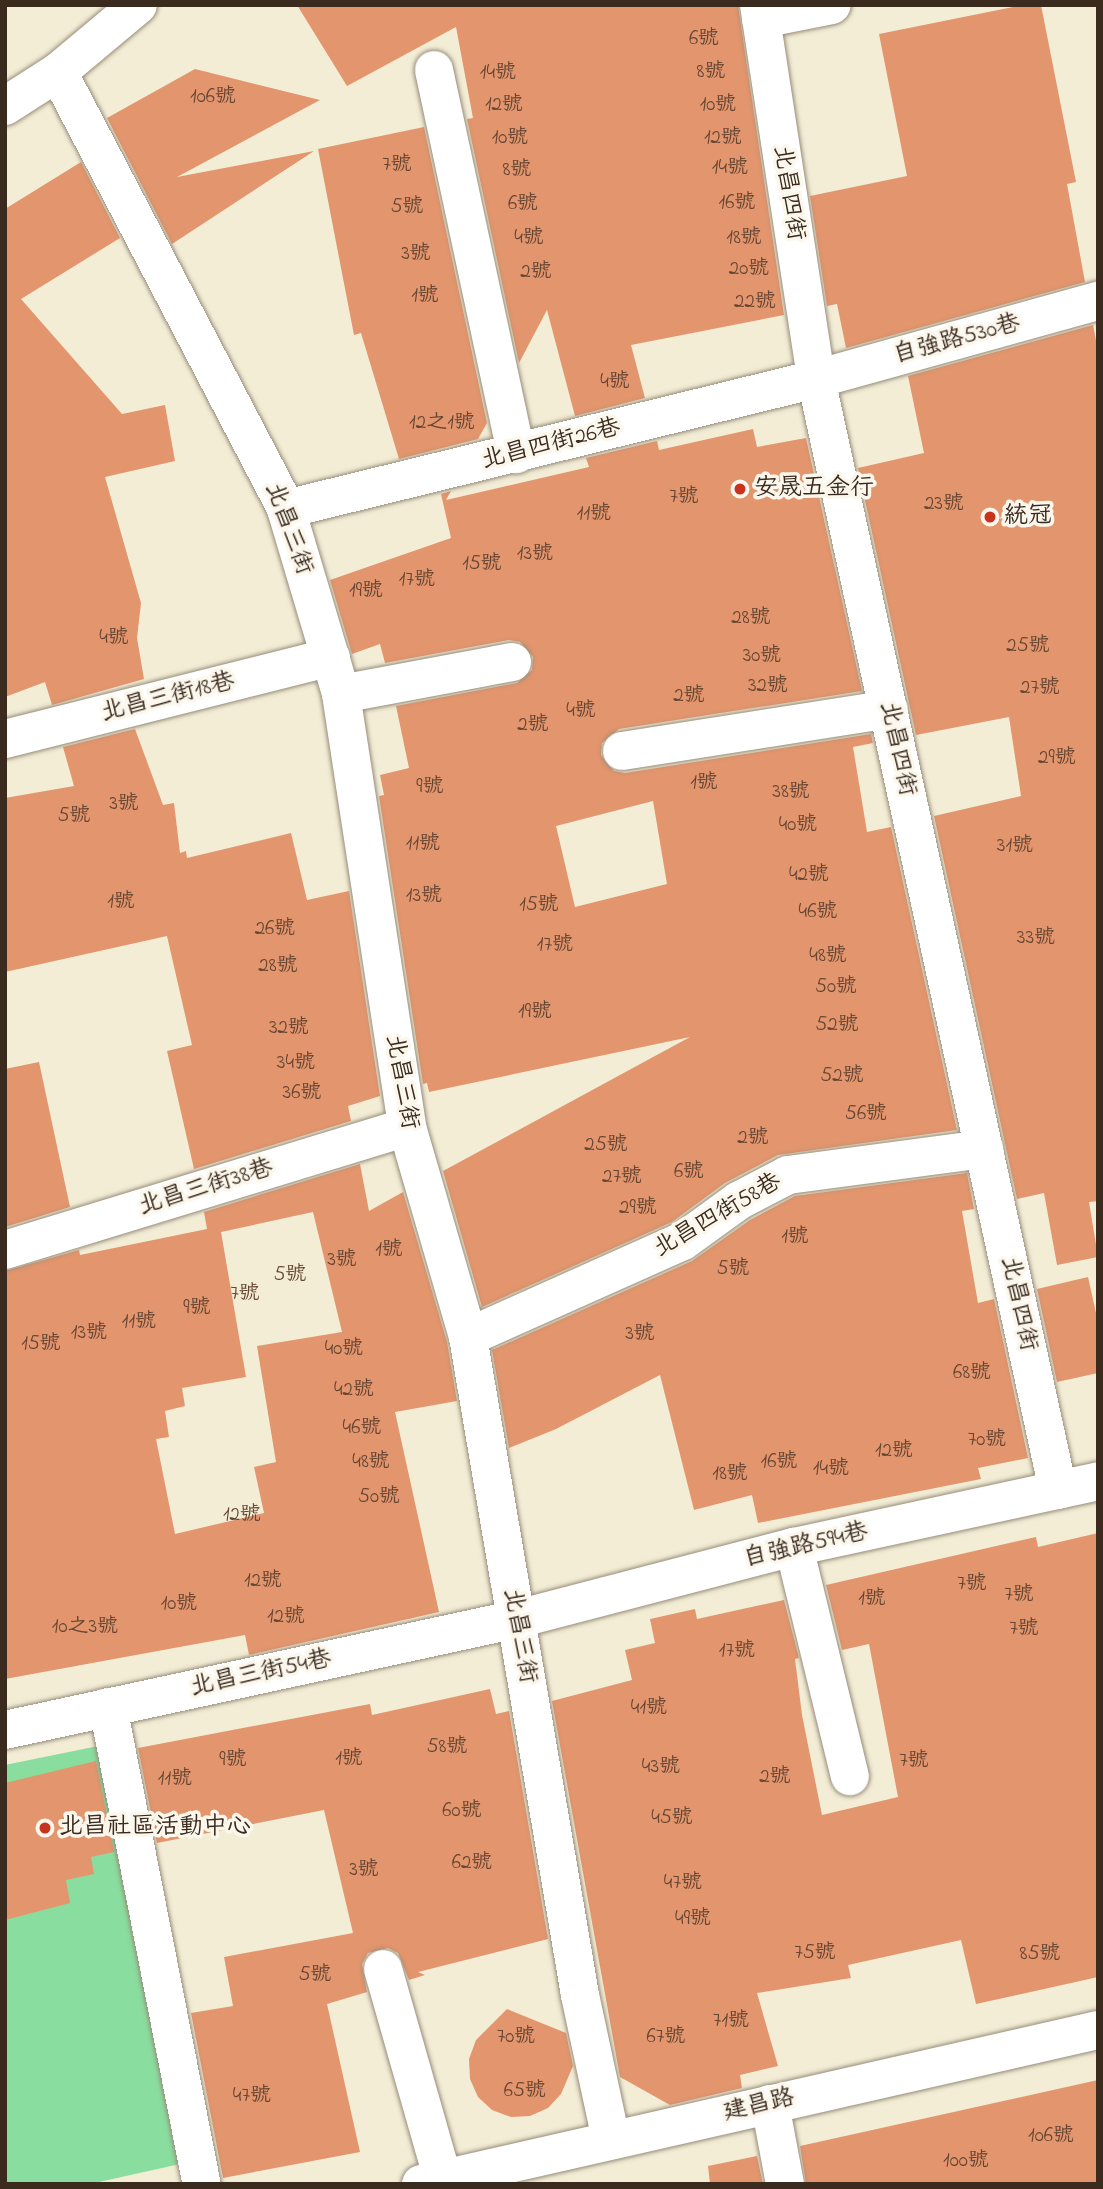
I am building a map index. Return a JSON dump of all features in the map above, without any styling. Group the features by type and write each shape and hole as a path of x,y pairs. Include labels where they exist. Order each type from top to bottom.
{"street":[{"path":"5,106 58,72 138,5"},
{"path":"760,12 832,5"},
{"name":"北昌四街","path":"760,12 816,379 1058,1490"},
{"path":"434,69 516,454"},
{"name":"北昌三街","path":"58,72 286,509 341,694 407,1127 468,1337 580,1995 611,2140"},
{"name":"自強路530巷","path":"816,379 1098,300"},
{"name":"北昌四街26巷","path":"286,509 816,379"},
{"name":"北昌三街18巷","path":"5,739 331,657"},
{"path":"341,694 512,662"},
{"path":"622,751 889,709"},
{"name":"北昌三街38巷","path":"5,1250 407,1127"},
{"name":"北昌四街58巷","path":"468,1337 682,1241 738,1201 788,1175 984,1149"},
{"name":"自強路594巷","path":"517,1619 794,1547 1098,1481"},
{"path":"794,1547 850,1776"},
{"name":"北昌三街54巷","path":"5,1730 517,1619"},
{"path":"108,1707 202,2184"},
{"path":"383,1969 432,2181"},
{"name":"建昌路","path":"432,2181 1098,2030"},
{"path":"770,2104 785,2184"}],"green space":[{"path":"108,1744 189,2162 90,2184 5,2184 5,1765"}],"building":[{"path":"297,5 738,5 784,315 631,345 645,398 575,416 547,310 519,363 467,119 473,118 456,27 347,86"},
{"path":"1023,5 1041,5 1076,182 1067,184 1085,282 846,348 837,304 827,306 810,196 907,176 879,34"},
{"path":"195,69 320,100 177,177 314,151 172,244 107,118"},
{"path":"424,127 487,423 478,439 399,459 361,333 354,335 318,149"},
{"path":"81,162 120,238 21,299 122,414 165,405 175,461 105,477 141,603 137,638 144,679 52,705 45,682 5,697 5,209"},
{"path":"1093,325 1098,351 1098,1201 1089,1202 1098,1257 1057,1265 1044,1193 1017,1199 934,816 1021,796 1009,717 916,735 858,468 924,453 908,376"},
{"path":"753,429 757,447 806,438 862,691 619,729 602,743 601,755 614,771 625,773 871,734 873,743 853,747 867,832 891,827 957,1130 778,1155 725,1183 672,1222 482,1307 443,1171 690,1037 429,1092 427,1083 423,1084 379,796 384,795 380,775 409,768 396,706 517,683 532,670 533,657 520,642 509,640 385,663 380,644 352,654 330,580 451,538 441,494 451,491 446,500 589,467 586,458 657,441 659,450","holes":["653,801 667,884 575,907 556,826"]},
{"path":"135,729 163,805 174,803 180,853 186,851 187,858 291,833 307,900 349,891 380,1096 348,1106 351,1121 194,1169 167,1051 192,1045 167,936 5,972 5,798 74,786 63,747"},
{"path":"39,1062 70,1207 5,1227 5,1069"},
{"path":"360,1164 369,1211 403,1192 447,1342 457,1401 395,1412 439,1612 249,1655 245,1635 5,1679 5,1271 79,1250 80,1255 207,1229 204,1212","holes":["313,1212 342,1332 257,1346 276,1462 254,1467 264,1513 175,1534 156,1439 169,1437 165,1411 185,1406 182,1388 246,1377 221,1232"]},
{"path":"967,1173 974,1209 962,1211 978,1303 994,1299 1028,1458 978,1468 981,1479 758,1523 752,1495 694,1510 660,1375 556,1429 509,1448 492,1350 692,1261 750,1220 795,1196"},
{"path":"1088,1277 1098,1322 1098,1373 1057,1382 1037,1289"},
{"path":"1098,1533 1098,1977 976,2004 961,1940 848,1965 851,1978 757,1993 778,2066 740,2075 742,2088 670,2105 620,2077 552,1701 632,1680 625,1650 655,1643 650,1619 695,1609 697,1619 784,1600 799,1658 795,1659 802,1715 822,1815 898,1797 869,1644 842,1650 826,1585 1036,1537 1038,1547"},
{"path":"490,1689 496,1714 509,1711 548,1939 418,1972 425,1975 409,1980 398,1953 388,1948 368,1953 362,1964 367,1992 327,2004 360,2152 223,2178 191,2013 233,2006 224,1957 353,1933 324,1810 157,1843 138,1748 370,1704 372,1715"},
{"name":"北昌社區活動中心","path":"96,1761 114,1852 91,1857 94,1874 66,1880 70,1903 5,1920 5,1783"},
{"path":"507,2009 566,2033 573,2066 561,2094 548,2108 530,2116 511,2117 492,2110 478,2097 470,2079 469,2059 476,2040"},
{"path":"1098,2080 1098,2184 806,2184 800,2146"},
{"path":"757,2156 763,2184 710,2184 708,2166"}],"place":[{"name":"安晟五金行","path":"740,489"},
{"name":"統冠","path":"990,517"},
{"name":"北昌社區活動中心","path":"45,1828"}]}
